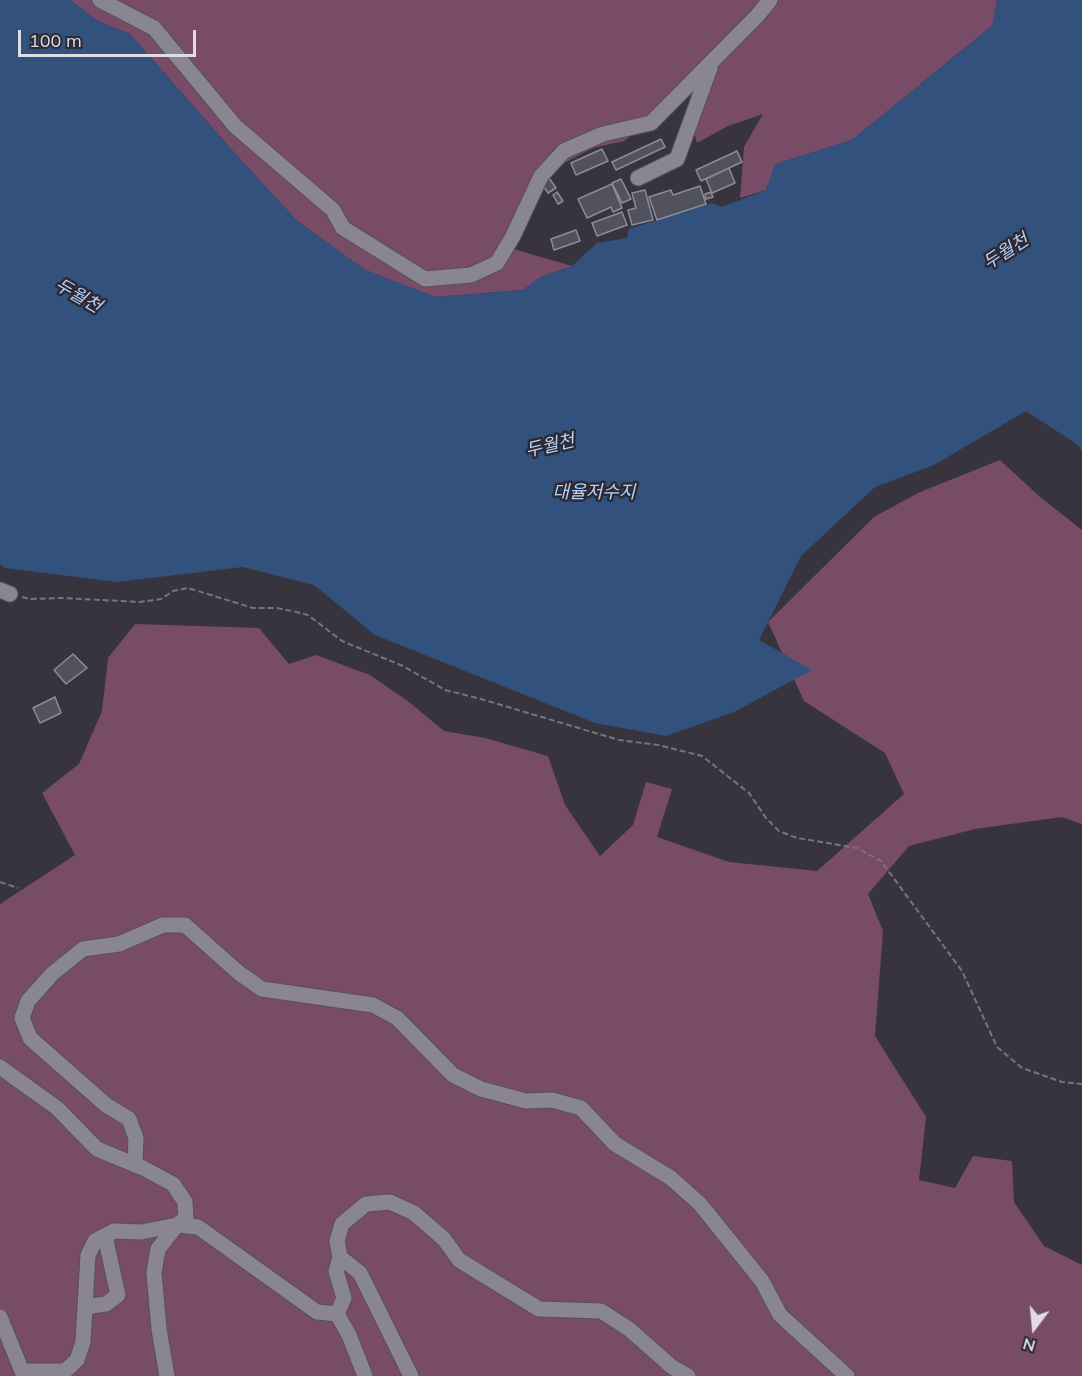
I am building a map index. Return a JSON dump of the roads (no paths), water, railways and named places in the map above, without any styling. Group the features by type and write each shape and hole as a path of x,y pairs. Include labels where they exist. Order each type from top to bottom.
{"street":[{"path":"100,0 154,28 236,126 333,210 343,228 425,279 471,275 497,263 513,236 541,176 564,151 603,134 651,123 770,0"},
{"path":"638,178 677,159 712,62"},
{"path":"135,1165 136,1138 129,1119 106,1105 30,1038 22,1018 28,1000 52,974 83,949 119,944 163,925 185,925 239,973 262,989 373,1005 397,1018 453,1075 481,1089 526,1101 552,1100 581,1108 615,1144 671,1179 700,1204 762,1281 780,1315 847,1376"},
{"path":"0,1067 57,1108 97,1149 173,1184 185,1202 186,1218 177,1225 158,1249 154,1273 159,1329 167,1376"},
{"path":"337,1314 344,1298 336,1272 340,1257 337,1241 342,1224 366,1204 390,1202 414,1213 444,1239 459,1260 539,1309 601,1311 629,1329 672,1367 688,1376"},
{"path":"0,1317 23,1374 65,1374 77,1360 82,1342 88,1255 95,1241 114,1231 141,1232 177,1225 198,1227 317,1312 337,1314"},
{"path":"85,1307 106,1304 118,1295 105,1236"},
{"path":"340,1257 360,1273 411,1376"},
{"path":"337,1314 349,1335 365,1376"}],"water":[{"name":"대율저수지","path":"0,0 70,0 96,20 130,34 296,220 365,270 435,297 523,290 541,277 572,266 597,243 627,238 629,229 712,203 722,207 766,190 775,164 852,140 992,26 997,0 1082,0 1082,452 1078,445 1026,411 934,465 875,487 801,556 759,640 812,670 734,712 666,736 595,723 375,635 314,585 243,567 117,582 5,568 0,564"}],"water label":[{"name":"두월천","path":"1006,252"},
{"name":"두월천","path":"78,296"},
{"name":"두월천","path":"550,446"}]}
